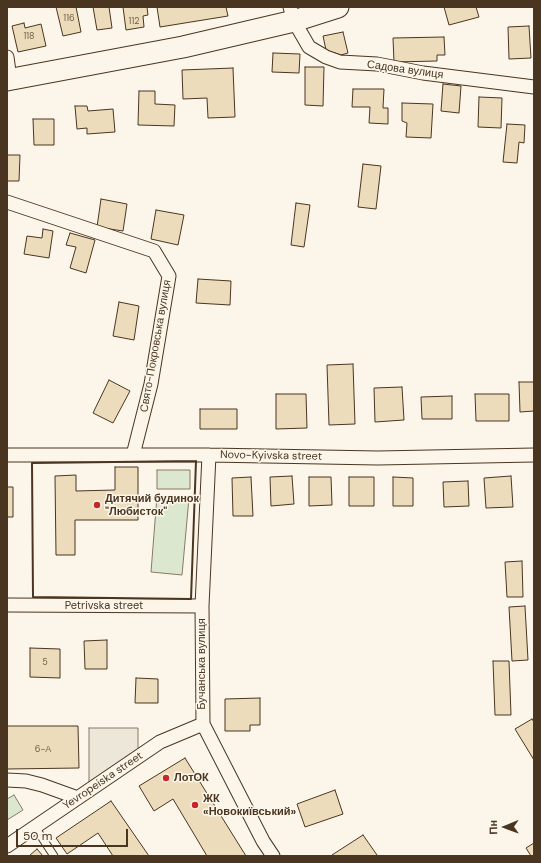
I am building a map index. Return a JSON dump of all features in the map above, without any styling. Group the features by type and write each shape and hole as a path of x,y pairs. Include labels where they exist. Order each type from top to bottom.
{"main road":[{"path":"8,80 183,47 292,14 338,7"}],"street":[{"name":"Садова вулиця","path":"292,14 309,47 326,57 340,62 377,64 423,73 534,87"},
{"path":"7,57 8,80"},
{"name":"Свято-Покровська вулиця","path":"7,202 154,251 169,276 151,384 133,455"},
{"name":"Novo-Kyivska street","path":"7,455 209,455 378,458 534,455"},
{"name":"Бучанська вулиця","path":"209,455 202,606 203,724 263,841 273,856"},
{"name":"Petrivska street","path":"7,605 202,606"},
{"name":"Yevropeiska street","path":"7,846 160,742 203,724"},
{"path":"7,780 42,784 78,798"}],"lane":[{"path":"35,827 54,856"}],"green space":[{"path":"157,470 190,470 190,489 157,489"},
{"path":"157,496 189,498 182,575 151,572"},
{"path":"14,795 23,810 7,820 7,799"}],"shaded area":[{"path":"89,728 138,728 138,752 89,790"}],"building":[{"path":"56,7 76,7 81,32 63,36"},
{"path":"93,7 109,7 112,28 97,30"},
{"path":"123,7 147,7 148,15 143,16 144,27 126,30"},
{"path":"157,7 226,7 228,16 160,27"},
{"path":"444,7 476,7 479,17 449,25"},
{"path":"24,23 25,28 41,24 46,46 18,52 12,26"},
{"path":"529,26 531,58 509,59 508,27"},
{"path":"343,32 348,53 341,55 326,50 323,36"},
{"path":"444,37 445,55 437,55 437,61 394,62 393,38"},
{"path":"273,53 300,54 299,73 272,72"},
{"path":"305,67 324,67 323,106 305,105"},
{"path":"233,68 235,117 208,118 207,98 183,99 182,70"},
{"path":"443,84 461,86 459,113 441,111"},
{"path":"353,89 384,89 383,108 388,108 388,124 369,123 370,107 352,107"},
{"path":"139,91 155,91 155,104 175,105 174,126 138,125"},
{"path":"479,97 502,98 501,128 478,127"},
{"path":"402,103 433,104 431,138 406,137 407,123 402,121"},
{"path":"75,106 87,106 88,111 113,109 115,132 87,134 87,128 77,129"},
{"path":"33,119 54,119 54,145 34,145"},
{"path":"507,124 525,125 524,143 519,142 517,163 503,162"},
{"path":"7,155 20,155 19,181 7,181"},
{"path":"363,164 381,166 376,209 358,207"},
{"path":"101,199 127,204 123,231 97,227"},
{"path":"296,203 310,205 304,247 291,245"},
{"path":"156,210 184,215 178,245 151,239"},
{"path":"43,229 53,231 49,258 24,254 27,236 42,238"},
{"path":"70,233 95,240 86,273 70,268 76,247 66,245"},
{"path":"198,279 231,281 230,305 196,303"},
{"path":"119,302 139,306 134,340 113,336"},
{"path":"353,364 355,424 329,425 327,365"},
{"path":"109,380 130,391 113,423 93,413"},
{"path":"519,382 534,382 534,411 520,412"},
{"path":"402,387 404,420 375,422 374,388"},
{"path":"276,394 306,394 307,428 276,429"},
{"path":"475,394 509,394 509,421 476,421"},
{"path":"452,396 452,419 422,419 421,397"},
{"path":"200,409 237,409 237,429 200,429"},
{"name":"Дитячий будинок \"Любисток\"","path":"115,467 138,467 138,520 75,520 75,555 56,555 55,476 76,475 76,491 115,490"},
{"path":"292,476 294,504 271,506 270,477"},
{"path":"511,476 513,507 486,508 484,478"},
{"path":"251,477 253,516 233,516 232,478"},
{"path":"309,477 331,477 332,505 309,506"},
{"path":"349,477 374,477 374,506 349,506"},
{"path":"393,477 413,478 413,506 393,506"},
{"path":"468,481 469,506 444,507 443,482"},
{"path":"7,487 13,487 13,517 7,517"},
{"path":"522,561 523,597 507,597 505,562"},
{"path":"525,606 528,660 512,661 509,607"},
{"path":"107,640 107,669 85,669 84,641"},
{"path":"30,648 60,649 60,678 30,677"},
{"path":"493,661 509,661 511,715 495,715"},
{"path":"136,678 158,679 158,703 135,703"},
{"path":"260,698 260,725 250,725 250,731 225,731 225,699"},
{"path":"532,719 534,722 534,760 515,729"},
{"path":"7,726 78,726 79,768 7,769"},
{"name":"ЖК «Новокиївський»","path":"185,758 246,856 207,856 173,799 154,811 139,786"},
{"path":"335,790 343,814 305,827 297,804"},
{"path":"111,801 149,856 113,856 98,833 67,854 56,838"},
{"path":"363,835 377,855 332,855"},
{"path":"534,843 534,856 531,856 526,848"},
{"path":"37,849 43,856 29,856"}],"wall":[{"path":"196,461 191,599 33,597 32,463 196,461"}],"place":[{"name":"Дитячий будинок \"Любисток\"","path":"97,505"},
{"name":"ЛотОК","path":"166,778"},
{"name":"ЖК «Новокиївський»","path":"195,805"}]}
